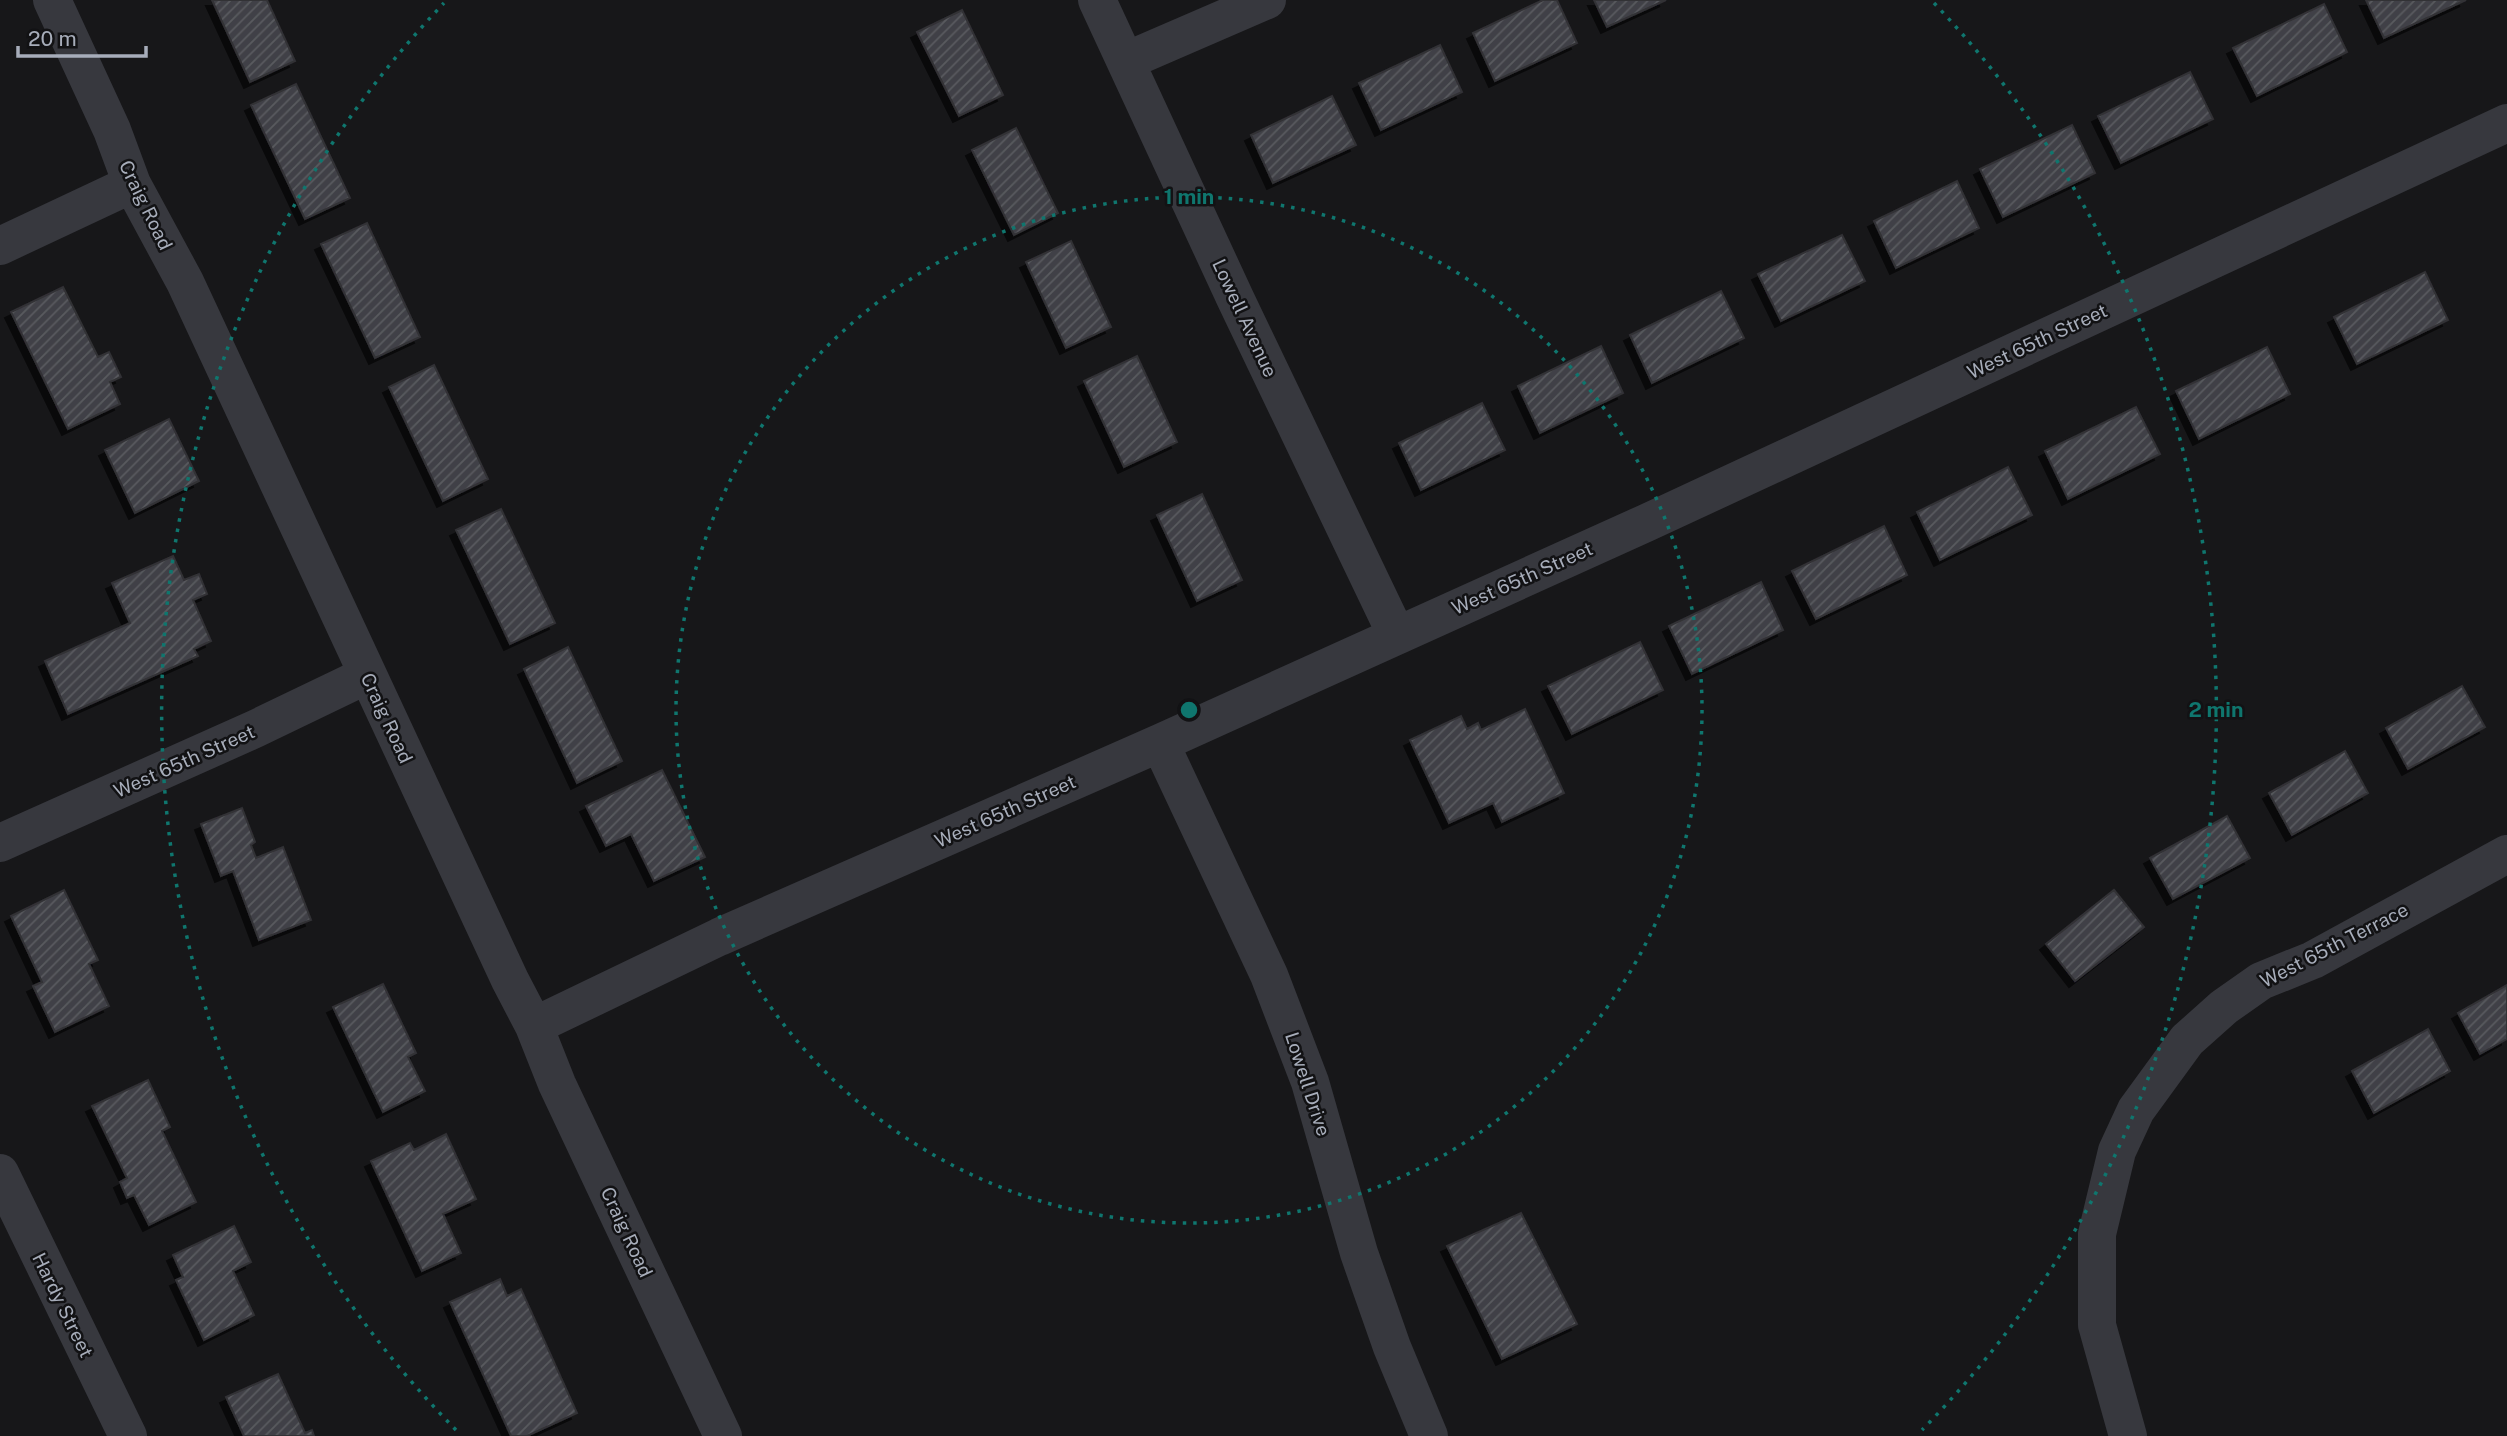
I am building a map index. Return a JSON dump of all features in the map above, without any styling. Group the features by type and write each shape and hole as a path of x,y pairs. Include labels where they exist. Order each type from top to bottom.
{"street":[{"name":"Craig Road","path":"52,0 112,130 132,184 185,282 723,1436"},
{"name":"Lowell Avenue","path":"1097,0 1236,300 1396,634"},
{"path":"1126,61 1267,0"},
{"name":"West 65th Street","path":"534,1026 719,937 1160,743 1646,523 2507,123"},
{"path":"0,246 132,184"},
{"name":"West 65th Street","path":"0,843 257,728 367,675"},
{"name":"Lowell Drive","path":"1160,743 1269,975 1310,1082 1359,1254 1392,1347 1429,1436"},
{"name":"West 65th Terrace","path":"2128,1436 2097,1325 2097,1234 2117,1151 2136,1110 2187,1040 2224,1007 2261,981 2313,960 2507,854"},
{"name":"Hardy Street","path":"0,1173 128,1436"}],"building":[{"path":"212,0 267,0 295,61 250,82"},
{"path":"1543,0 1557,0 1577,43 1495,81 1473,33"},
{"path":"1594,0 1666,0 1607,27"},
{"path":"2366,0 2466,0 2384,38"},
{"path":"2324,4 2347,52 2257,96 2233,48"},
{"path":"962,10 1003,95 959,116 917,32"},
{"path":"1440,45 1462,92 1381,130 1359,83"},
{"path":"2190,72 2213,119 2121,163 2098,116"},
{"path":"296,84 350,198 305,219 251,105"},
{"path":"1332,96 1356,145 1273,183 1251,135"},
{"path":"2072,125 2095,173 2003,217 1980,169"},
{"path":"1016,128 1058,213 1014,235 972,150"},
{"path":"1957,181 1979,228 1896,268 1874,221"},
{"path":"367,223 420,337 375,358 321,244"},
{"path":"1842,235 1865,281 1781,321 1758,274"},
{"path":"1071,241 1111,327 1066,348 1026,262"},
{"path":"2425,272 2448,320 2357,364 2334,317"},
{"path":"63,287 98,357 109,352 121,377 110,382 120,404 68,429 11,312"},
{"path":"1721,291 1744,338 1652,383 1630,335"},
{"path":"1601,346 1623,393 1540,433 1518,386"},
{"path":"2267,347 2290,394 2199,439 2176,391"},
{"path":"1137,356 1177,442 1124,467 1084,381"},
{"path":"434,365 488,479 443,501 389,387"},
{"path":"1482,403 1505,450 1421,490 1399,443"},
{"path":"2136,407 2160,454 2068,499 2045,451"},
{"path":"169,419 199,481 135,513 105,450"},
{"path":"2008,467 2032,515 1940,560 1917,512"},
{"path":"1202,494 1242,580 1197,601 1157,515"},
{"path":"501,509 555,623 510,644 456,530"},
{"path":"1884,526 1907,575 1816,619 1792,571"},
{"path":"173,556 184,580 199,574 207,594 193,600 211,641 194,649 198,656 68,714 45,661 130,623 112,583"},
{"path":"1761,582 1783,630 1692,674 1669,626"},
{"path":"1640,642 1663,690 1572,734 1548,686"},
{"path":"568,647 622,761 577,783 524,669"},
{"path":"2462,686 2485,727 2408,769 2386,728"},
{"path":"1525,709 1564,793 1502,822 1493,803 1449,823 1410,740 1461,716 1467,729 1478,723 1481,730"},
{"path":"2345,751 2368,793 2292,835 2269,793"},
{"path":"662,770 705,857 654,881 631,834 606,846 586,806"},
{"path":"242,808 255,842 251,845 256,858 283,847 311,920 259,940 233,871 221,876 201,824"},
{"path":"2227,816 2250,858 2173,899 2150,858"},
{"path":"64,890 98,960 89,964 109,1006 55,1032 33,986 42,982 11,916"},
{"path":"2114,890 2144,927 2075,981 2046,944"},
{"path":"383,984 416,1053 408,1057 425,1091 383,1112 333,1007"},
{"path":"2507,985 2507,1039 2480,1054 2458,1013"},
{"path":"2428,1029 2450,1071 2374,1113 2352,1071"},
{"path":"148,1080 170,1127 162,1131 196,1202 149,1225 134,1195 127,1198 120,1182 127,1178 92,1106"},
{"path":"446,1134 476,1199 443,1214 461,1253 422,1271 371,1161 410,1143 414,1150"},
{"path":"1521,1213 1577,1324 1502,1359 1447,1246"},
{"path":"234,1226 251,1262 233,1271 254,1315 204,1340 176,1280 183,1277 173,1255"},
{"path":"500,1279 507,1296 521,1289 577,1413 527,1436 511,1436 450,1302"},
{"path":"278,1374 305,1433 312,1430 314,1436 244,1436 226,1397"}]}
